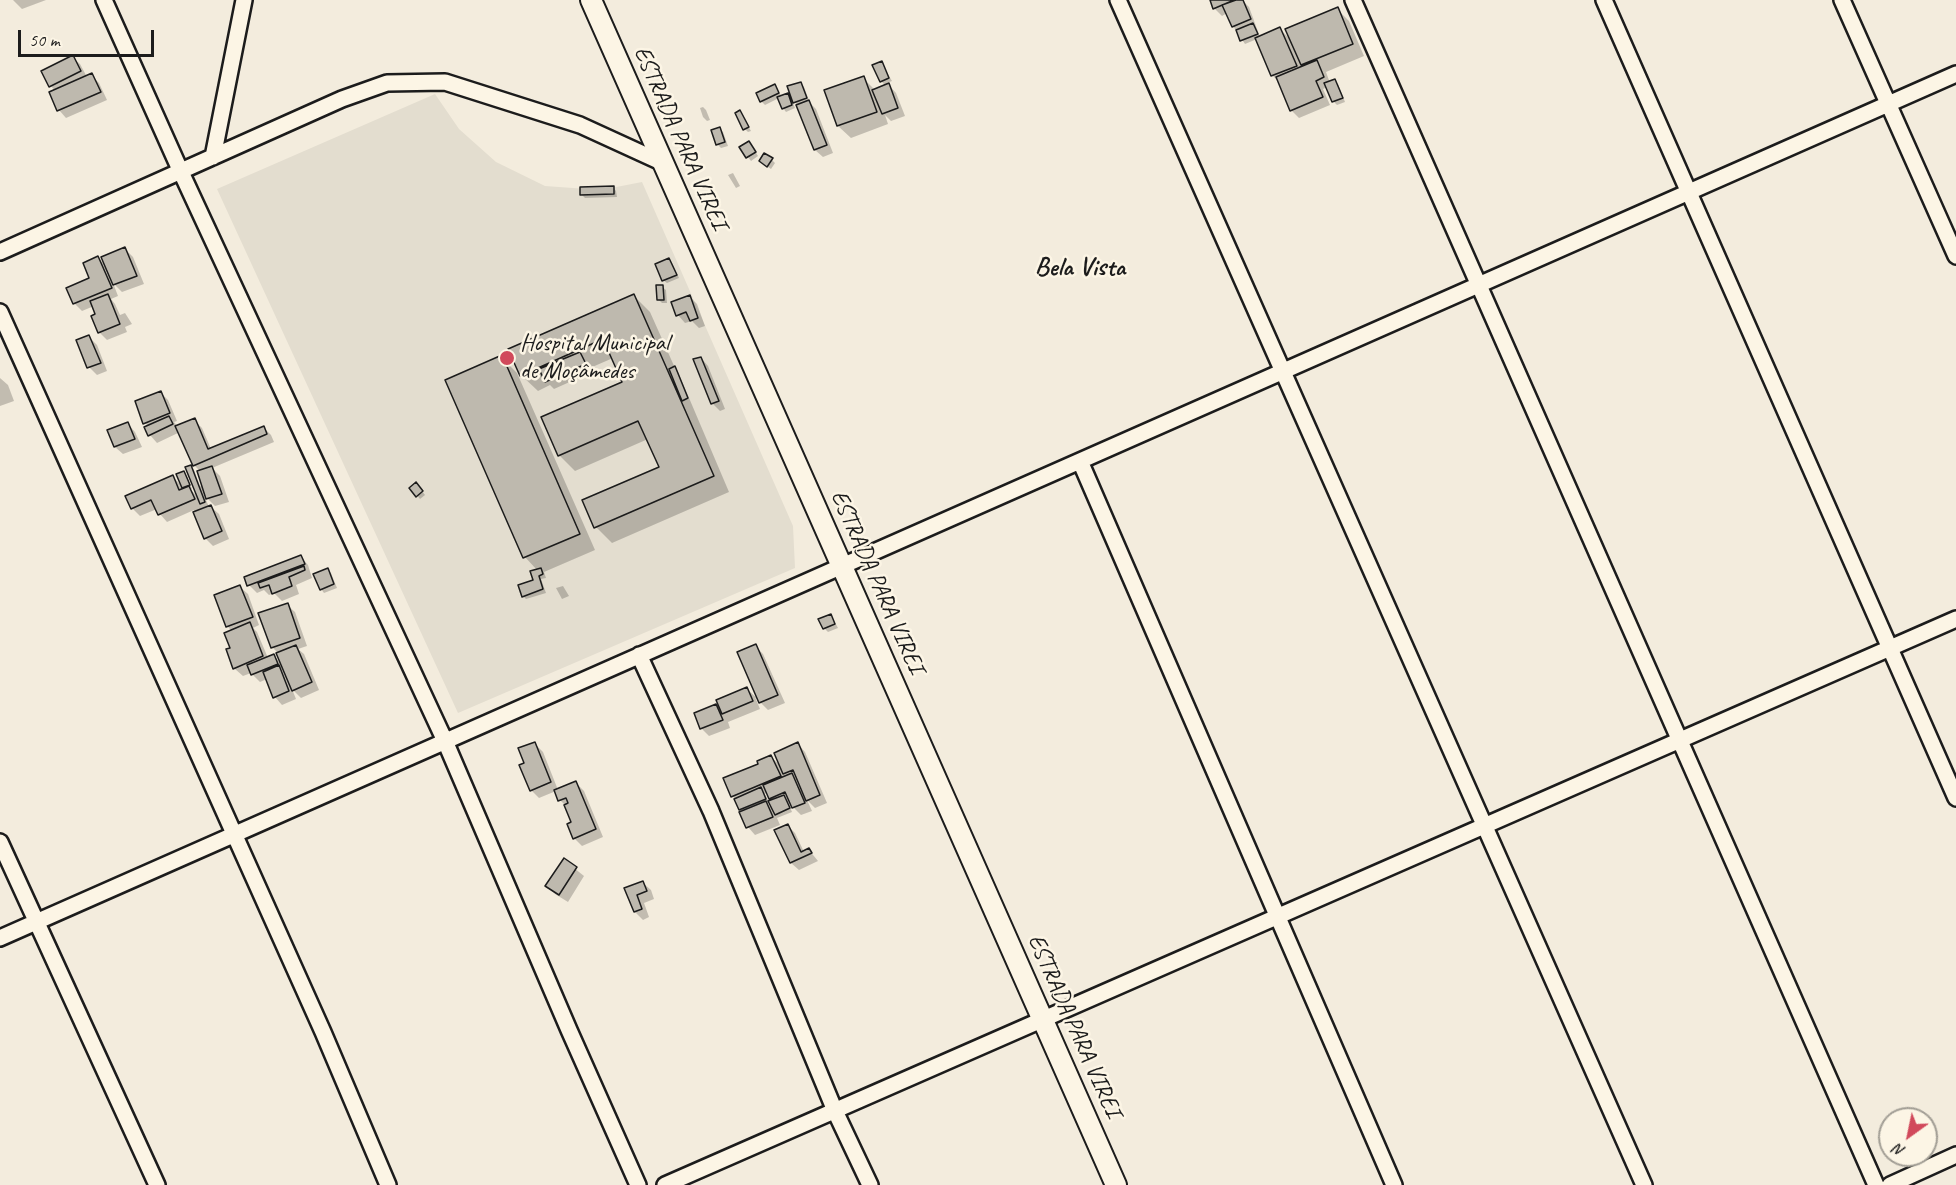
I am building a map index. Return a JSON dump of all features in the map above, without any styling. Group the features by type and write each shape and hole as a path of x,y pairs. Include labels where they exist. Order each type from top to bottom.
{"street":[{"path":"104,0 181,172 445,741 638,1185"},
{"path":"213,157 244,0"},
{"name":"ESTRADA PARA VIREI","path":"591,0 1116,1185"},
{"path":"1118,0 1644,1185"},
{"path":"1353,0 1876,1185"},
{"path":"1604,0 1956,798"},
{"path":"1842,0 1956,256"},
{"path":"0,938 1956,74"},
{"path":"0,252 342,99 387,83 446,82 580,124 663,163"},
{"path":"0,312 323,1032 388,1185"},
{"path":"1080,461 1394,1185"},
{"path":"665,1185 1956,620"},
{"path":"639,655 711,811 835,1111 870,1185"},
{"path":"0,842 157,1185"},
{"path":"1890,1185 1956,1155"}],"shaded area":[{"name":"Hospital Municipal de Moçâmedes","path":"435,94 459,129 496,162 545,186 601,190 642,182 793,526 795,568 458,713 217,189"}],"building":[{"path":"1210,0 1234,0 1213,9"},
{"path":"1243,0 1251,19 1232,27 1222,5"},
{"path":"1338,7 1353,44 1301,65 1285,29"},
{"path":"1253,23 1258,34 1240,41 1236,30"},
{"path":"1280,27 1297,66 1271,76 1255,38"},
{"path":"73,55 81,71 49,87 41,71"},
{"path":"1317,60 1324,77 1316,81 1323,97 1290,111 1276,77"},
{"path":"882,61 889,78 880,82 872,65"},
{"path":"92,73 101,92 57,111 49,92"},
{"path":"864,76 877,112 837,126 824,90"},
{"path":"1335,79 1343,98 1332,102 1324,83"},
{"path":"801,82 807,98 793,103 787,86"},
{"path":"889,83 898,108 882,114 872,90"},
{"path":"775,84 779,93 760,102 756,93"},
{"path":"788,93 792,105 782,109 777,97"},
{"path":"809,100 827,145 814,150 796,105"},
{"path":"740,110 749,127 743,130 735,113"},
{"path":"720,127 725,142 716,145 711,130"},
{"path":"749,141 756,152 746,158 739,147"},
{"path":"764,153 773,158 767,167 759,161"},
{"path":"614,186 614,194 580,195 580,187"},
{"path":"125,247 137,276 113,285 101,257"},
{"path":"98,256 112,288 73,304 66,288 89,278 83,263"},
{"path":"669,258 677,275 662,281 655,264"},
{"path":"656,285 663,285 664,300 657,300"},
{"path":"108,294 120,324 98,333 91,316 95,314 90,301"},
{"path":"634,294 714,476 594,528 582,500 659,467 638,421 558,456 541,417 622,382 603,339 520,376 508,349"},
{"path":"690,295 698,318 690,321 686,312 676,316 671,302"},
{"path":"89,335 101,363 87,368 76,340"},
{"path":"580,352 586,364 545,382 539,369"},
{"path":"502,355 580,534 523,558 445,380"},
{"path":"701,357 719,401 711,404 693,359"},
{"path":"675,366 688,398 682,401 669,369"},
{"path":"161,391 170,413 143,424 135,401"},
{"path":"169,416 173,424 148,436 144,427"},
{"path":"195,418 208,449 264,426 267,434 193,466 175,426"},
{"path":"128,422 135,439 114,447 107,430"},
{"path":"191,465 205,502 200,504 185,467"},
{"path":"212,466 222,494 206,499 197,471"},
{"path":"184,471 190,485 182,488 176,474"},
{"path":"173,475 179,490 189,486 195,499 158,515 151,500 131,509 125,496"},
{"path":"416,482 423,491 416,497 409,488"},
{"path":"211,505 222,531 204,539 193,512"},
{"path":"301,555 305,564 247,586 244,577"},
{"path":"304,566 305,570 289,577 292,586 272,594 269,585 260,588 258,583"},
{"path":"328,568 334,584 320,590 313,574"},
{"path":"541,568 543,574 539,576 543,589 522,597 518,585 533,580 530,571"},
{"path":"240,585 253,617 226,627 214,595"},
{"path":"288,603 300,638 271,648 258,613"},
{"path":"831,614 835,624 823,629 818,619"},
{"path":"250,622 263,656 233,669 226,649 230,648 224,633"},
{"path":"756,644 778,695 759,703 737,652"},
{"path":"296,645 312,682 292,691 276,653"},
{"path":"274,654 278,664 251,675 247,665"},
{"path":"279,665 289,691 273,698 263,672"},
{"path":"747,687 753,701 722,714 716,700"},
{"path":"716,704 723,720 700,729 694,713"},
{"path":"535,742 551,782 530,791 519,765 524,763 518,748"},
{"path":"798,742 820,795 806,801 793,770 783,774 774,753"},
{"path":"771,755 781,776 731,797 723,778 758,764 757,761"},
{"path":"792,773 805,803 792,808 785,792 769,799 763,785"},
{"path":"576,781 596,829 573,839 567,824 571,822 564,805 568,803 566,798 558,801 554,790"},
{"path":"761,787 766,799 739,810 734,799"},
{"path":"784,795 790,808 775,815 768,801"},
{"path":"766,801 773,817 746,828 739,812"},
{"path":"788,824 801,852 809,848 812,853 790,863 774,830"},
{"path":"564,858 577,867 559,895 545,886"},
{"path":"643,881 647,891 637,895 642,909 634,912 624,888"}],"place":[{"name":"Hospital Municipal de Moçâmedes","path":"507,358"}],"district":[{"name":"Bela Vista","path":"1080,268"}]}
